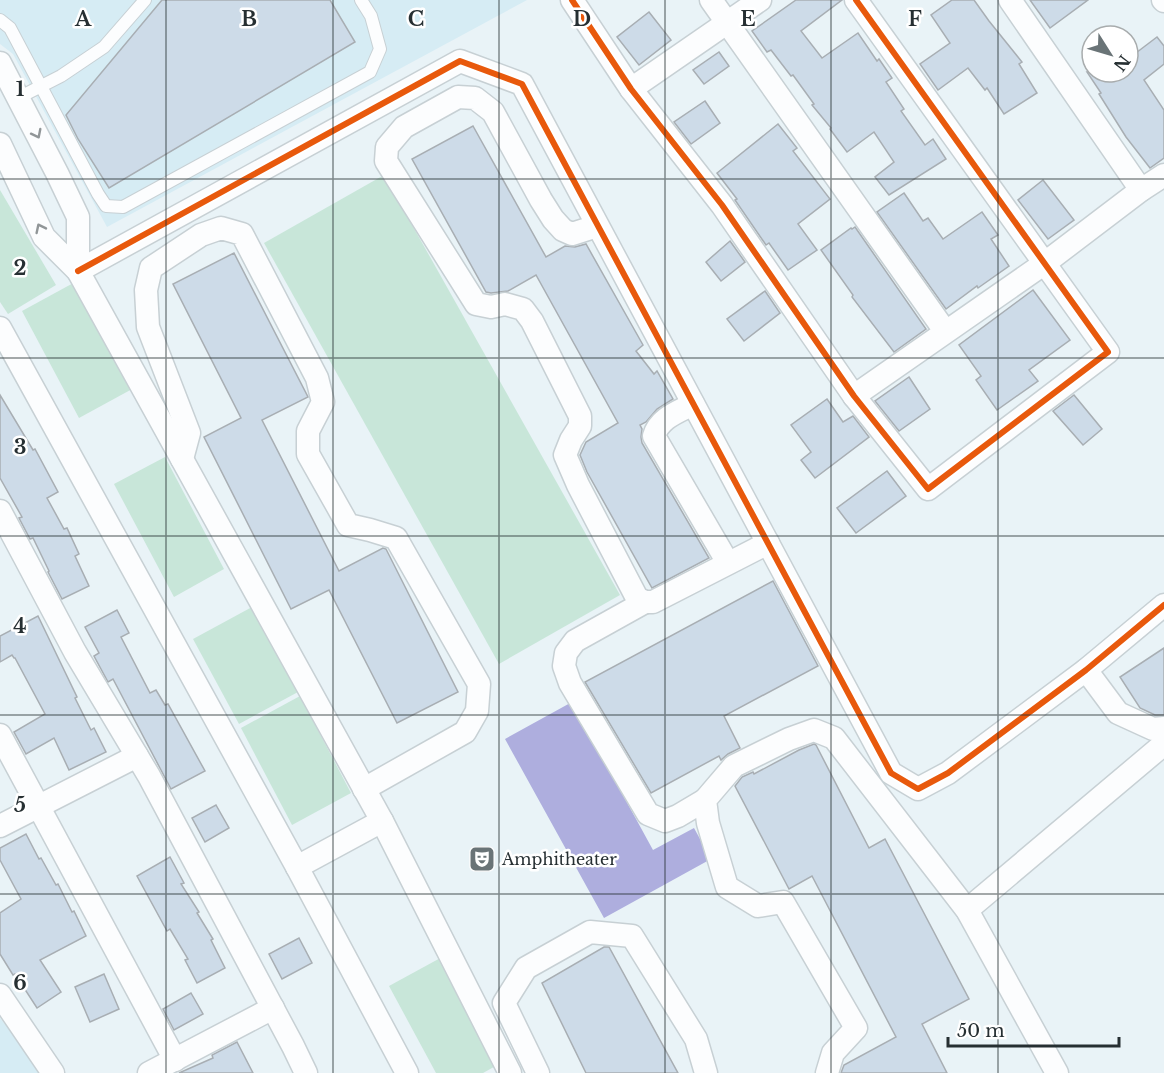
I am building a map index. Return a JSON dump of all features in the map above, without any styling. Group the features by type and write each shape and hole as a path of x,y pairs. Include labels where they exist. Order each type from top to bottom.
{"street":[{"path":"572,0 631,89 722,205 854,396 927,489 1108,352 856,0"},
{"path":"711,0 945,331"},
{"path":"631,89 760,0"},
{"path":"1010,0 1141,190"},
{"path":"78,271 460,61 522,84 891,773 918,789 948,773 1086,670 1164,605"},
{"path":"0,63 78,218 78,271"},
{"path":"597,226 572,234 563,230 541,200 493,112 475,98 458,97 404,127 387,147 386,161 476,304 491,307 505,304 523,309 532,321 580,416 580,426 565,455 578,485 637,598 645,602 652,602 768,543"},
{"path":"0,144 44,237 78,271 382,821 510,1073"},
{"path":"854,396 1045,263 1164,175"},
{"path":"182,459 189,433 148,327 146,290 151,268 201,235 221,228 242,234 317,378 323,402 308,431 308,454 325,485 348,525 396,538 479,684 477,711 465,732 364,789"},
{"path":"0,328 297,867 407,1073"},
{"path":"693,404 664,420 654,436 728,563"},
{"path":"0,511 75,652 155,786 306,1073"},
{"path":"645,602 574,641 566,653 564,666 570,683 648,814 665,821 678,816 705,800 734,766 789,739 814,730 834,738 967,910 1057,1073"},
{"path":"1086,670 1118,713 1153,729 1164,728"},
{"path":"0,735 175,1060"},
{"path":"967,910 1164,744"},
{"path":"0,826 137,756"},
{"path":"705,800 708,823 727,887 758,906 783,902 856,1028 833,1053 827,1073"},
{"path":"297,867 382,821"},
{"path":"538,1073 504,1003 526,968 590,932 632,936 696,1039 706,1073"},
{"path":"0,995 53,1073"},
{"path":"149,1073 273,1008"}],"lane":[{"path":"18,98 61,76 104,47 145,0"},
{"path":"0,20 10,28 98,194 106,206 123,207 369,72 380,50 371,16 361,0"}],"shaded area":[{"path":"0,0 527,0 107,227 13,54 0,44"},
{"path":"0,1018 43,1073 0,1073"}],"green space":[{"path":"384,175 620,595 499,664 264,243"},
{"path":"0,190 56,285 8,314 0,302"},
{"path":"77,281 134,388 79,418 22,311"},
{"path":"165,457 224,569 174,597 114,484"},
{"path":"252,607 298,692 239,724 193,639"},
{"path":"300,696 351,793 292,825 241,728"},
{"path":"444,956 501,1063 483,1073 436,1073 389,986"}],"water":[{"path":"572,702 653,850 694,828 711,859 604,918 505,739"}],"building":[{"path":"162,0 330,0 355,42 109,188 78,139 66,115"},
{"path":"796,0 842,0 801,31 822,58 858,33 892,78 886,82 904,109 901,111 925,145 933,139 946,159 889,195 875,177 894,162 874,132 847,152 793,75 791,76 771,50 767,52 752,31"},
{"path":"952,0 974,0 1022,62 1019,64 1037,93 1004,114 987,88 985,90 968,68 938,90 920,64 950,43 931,15"},
{"path":"1030,0 1088,0 1050,28"},
{"path":"649,12 671,40 639,65 617,37"},
{"path":"1157,37 1164,46 1164,64 1144,80 1164,110 1164,158 1150,168 1126,137 1095,84 1140,84 1140,50"},
{"path":"719,52 729,66 704,84 693,70"},
{"path":"705,101 720,123 691,144 674,122"},
{"path":"778,124 797,148 793,151 830,199 798,224 817,250 788,270 769,243 766,245 735,200 737,199 717,173"},
{"path":"473,126 546,257 565,246 575,247 586,244 643,345 636,351 654,374 657,371 673,399 657,409 646,422 640,425 642,443 709,558 652,588 587,472 580,455 586,442 618,423 536,275 508,291 486,292 412,159"},
{"path":"1043,180 1074,220 1048,239 1018,200"},
{"path":"904,193 923,221 928,218 943,239 982,212 998,235 991,239 1009,266 946,309 877,212"},
{"path":"855,227 926,329 894,352 852,297 853,295 821,250"},
{"path":"730,241 745,262 721,281 706,262"},
{"path":"234,253 308,397 262,420 339,571 383,548 386,549 458,692 397,723 329,590 291,609 204,437 241,418 173,284"},
{"path":"1033,290 1070,340 1029,370 1038,381 997,410 976,380 981,376 959,345"},
{"path":"765,291 780,313 744,341 727,319"},
{"path":"909,377 930,409 899,431 875,401"},
{"path":"0,395 33,450 35,449 58,492 47,498 64,529 67,528 79,554 75,556 89,586 62,599 33,538 30,539 19,518 22,517 0,478"},
{"path":"1074,395 1102,429 1083,445 1053,411"},
{"path":"827,399 843,422 853,416 869,437 815,478 801,460 811,452 791,425"},
{"path":"887,471 906,496 856,533 837,508"},
{"path":"773,581 818,666 724,716 740,748 721,760 719,756 651,793 585,682"},
{"path":"117,610 129,633 121,637 150,693 156,690 165,705 168,704 205,771 171,789 113,679 108,682 94,656 99,653 85,627"},
{"path":"38,616 91,730 94,728 106,752 69,770 54,738 26,754 14,732 45,714 15,658 12,655 0,662 0,636"},
{"path":"1164,648 1164,715 1155,715 1140,708 1120,677"},
{"path":"814,744 869,848 885,839 969,999 922,1024 947,1073 841,1073 844,1065 896,1037 812,876 789,889 735,786 742,777 753,772 754,774"},
{"path":"216,805 229,828 205,842 192,818"},
{"path":"26,834 39,859 41,858 56,885 58,884 72,912 74,911 86,936 40,960 61,992 37,1008 0,954 0,913 21,899 0,860 0,848"},
{"path":"170,857 184,883 181,884 199,912 197,913 213,939 211,940 225,968 197,983 185,960 188,959 170,929 167,931 137,876"},
{"path":"299,938 312,963 282,979 269,954"},
{"path":"604,947 609,947 678,1073 586,1073 542,983"},
{"path":"104,974 119,1009 90,1022 75,987"},
{"path":"191,993 203,1014 174,1030 163,1009"},
{"path":"237,1042 253,1073 179,1073 213,1058 212,1055"}],"cycle path":[{"path":"572,0 631,89 722,205 854,396 928,489 1108,352 856,0"},
{"path":"78,271 460,61 522,84 891,773 918,789 948,773 1086,670 1164,605"}],"place":[{"name":"Amphitheater","path":"482,859"}]}
